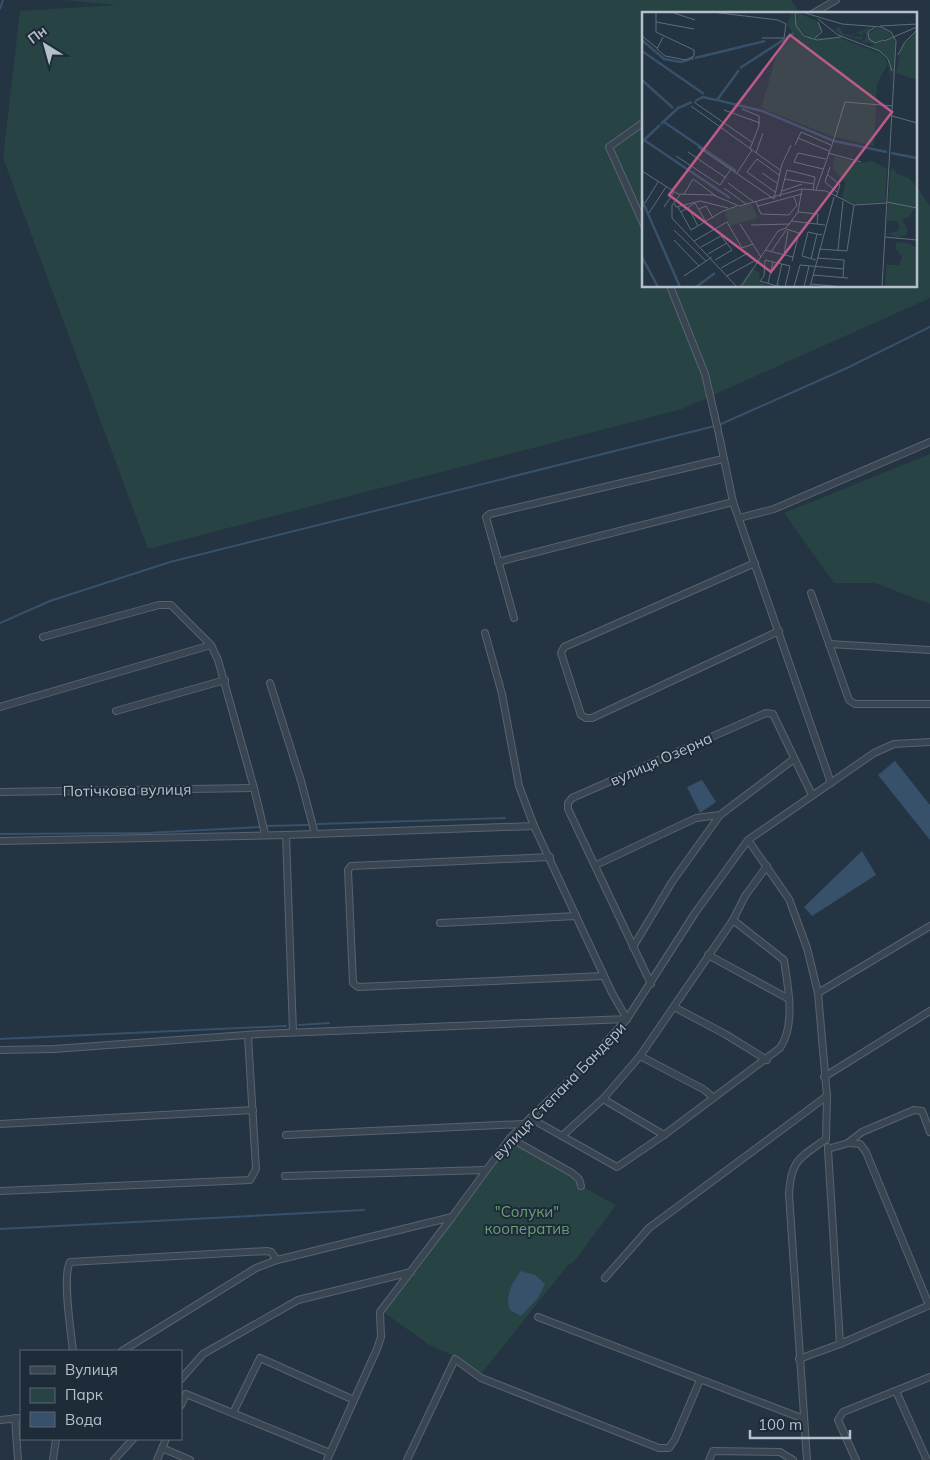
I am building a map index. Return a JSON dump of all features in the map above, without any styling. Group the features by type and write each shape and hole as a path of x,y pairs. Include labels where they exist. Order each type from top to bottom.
{"street":[{"path":"815,12 836,0"},
{"path":"642,123 609,147 642,221"},
{"path":"671,288 705,374 733,502 831,783"},
{"path":"739,518 774,509 930,442"},
{"path":"514,618 486,518 490,514 723,459"},
{"path":"498,562 733,502"},
{"path":"755,563 564,647 562,653 581,715 586,718 592,718 779,631"},
{"path":"812,593 849,700 855,704 930,704"},
{"path":"44,637 159,605 172,605 210,645 225,680 265,834"},
{"path":"0,1050 54,1049 293,1032 627,1019 604,976 534,826 518,786 502,694 485,633"},
{"path":"829,644 930,650"},
{"path":"0,707 210,645"},
{"path":"116,711 225,680"},
{"path":"270,683 301,781 315,834"},
{"name":"вулиця Озерна","path":"650,984 596,865 568,809 568,803 572,798 766,713 773,714 812,795"},
{"name":"вулиця Степана Бандери","path":"327,1460 381,1337 380,1312 510,1138 600,1049 627,1019 695,913 748,840 874,753 894,744 930,742"},
{"path":"633,946 672,882 720,815 794,759"},
{"name":"Потічкова вулиця","path":"0,792 254,788"},
{"path":"596,865 696,818 720,815"},
{"path":"0,840 286,835 534,826"},
{"path":"286,835 293,1032"},
{"path":"748,840 789,900 807,948 818,993 827,1096 826,1139 840,1344"},
{"path":"550,857 351,866 348,870 353,983 358,987 604,976"},
{"path":"562,1136 603,1099 640,1056 733,920 745,896 767,866"},
{"path":"440,923 576,916"},
{"path":"530,1118 617,1167 664,1135 780,1048 788,1036 789,999 784,960 733,920"},
{"path":"818,993 930,926"},
{"path":"708,955 789,999"},
{"path":"674,1007 725,1034 766,1060"},
{"path":"824,1077 930,1011"},
{"path":"0,1192 250,1180 256,1170 248,1036"},
{"path":"640,1056 703,1089 713,1097"},
{"path":"605,1278 649,1228 827,1096"},
{"path":"603,1099 664,1135"},
{"path":"0,1124 253,1110"},
{"path":"848,1144 862,1132 914,1110 922,1111 930,1132"},
{"path":"286,1135 523,1124"},
{"path":"510,1138 572,1173 579,1179 581,1186"},
{"path":"807,1460 789,1208 790,1175 797,1160 826,1139"},
{"path":"799,1359 840,1344 929,1305 863,1147 860,1144 848,1144 828,1149"},
{"path":"285,1176 485,1170"},
{"path":"124,1350 256,1268 277,1260 452,1217"},
{"path":"73,1350 67,1268 70,1262 267,1251 271,1252 277,1260"},
{"path":"182,1378 203,1354 298,1300 411,1272"},
{"path":"538,1317 804,1419"},
{"path":"233,1413 260,1358 354,1400"},
{"path":"407,1460 455,1359 481,1378 658,1448 669,1448 676,1438 700,1380"},
{"path":"856,1460 838,1420 842,1412 930,1377"},
{"path":"896,1391 927,1460"},
{"path":"182,1403 186,1394 330,1453"},
{"path":"0,1420 18,1418 18,1460"},
{"path":"53,1460 56,1440"},
{"path":"114,1460 132,1440"},
{"path":"157,1460 166,1440"},
{"path":"162,1448 190,1460"},
{"path":"709,1460 713,1451 780,1452 791,1459"}],"green space":[{"path":"63,0 791,0 799,12 642,12 642,288 918,288 918,189 930,206 930,298 682,409 148,549 3,158 20,11 116,5"},
{"path":"930,454 930,604 875,583 834,583 784,513"},
{"name":"\"Солуки\" кооператив","path":"510,1138 574,1177 581,1186 616,1205 574,1262 568,1265 481,1374 458,1358 428,1344 386,1314 385,1311"}],"water":[{"path":"895,761 930,805 930,840 878,775"},
{"path":"702,780 716,802 700,813 687,787"},
{"path":"862,851 876,875 812,916 804,907"},
{"path":"521,1271 535,1275 545,1284 538,1298 521,1316 510,1310 508,1300 512,1284"}],"waterway":[{"path":"0,9 3,0"},
{"path":"719,425 847,368 930,327"},
{"path":"0,623 50,601 170,562 715,426"},
{"path":"318,824 505,818"},
{"path":"267,826 308,825"},
{"path":"0,834 146,833 259,827"},
{"path":"299,1025 329,1023"},
{"path":"0,1039 286,1026"},
{"path":"0,1229 364,1210"}]}
